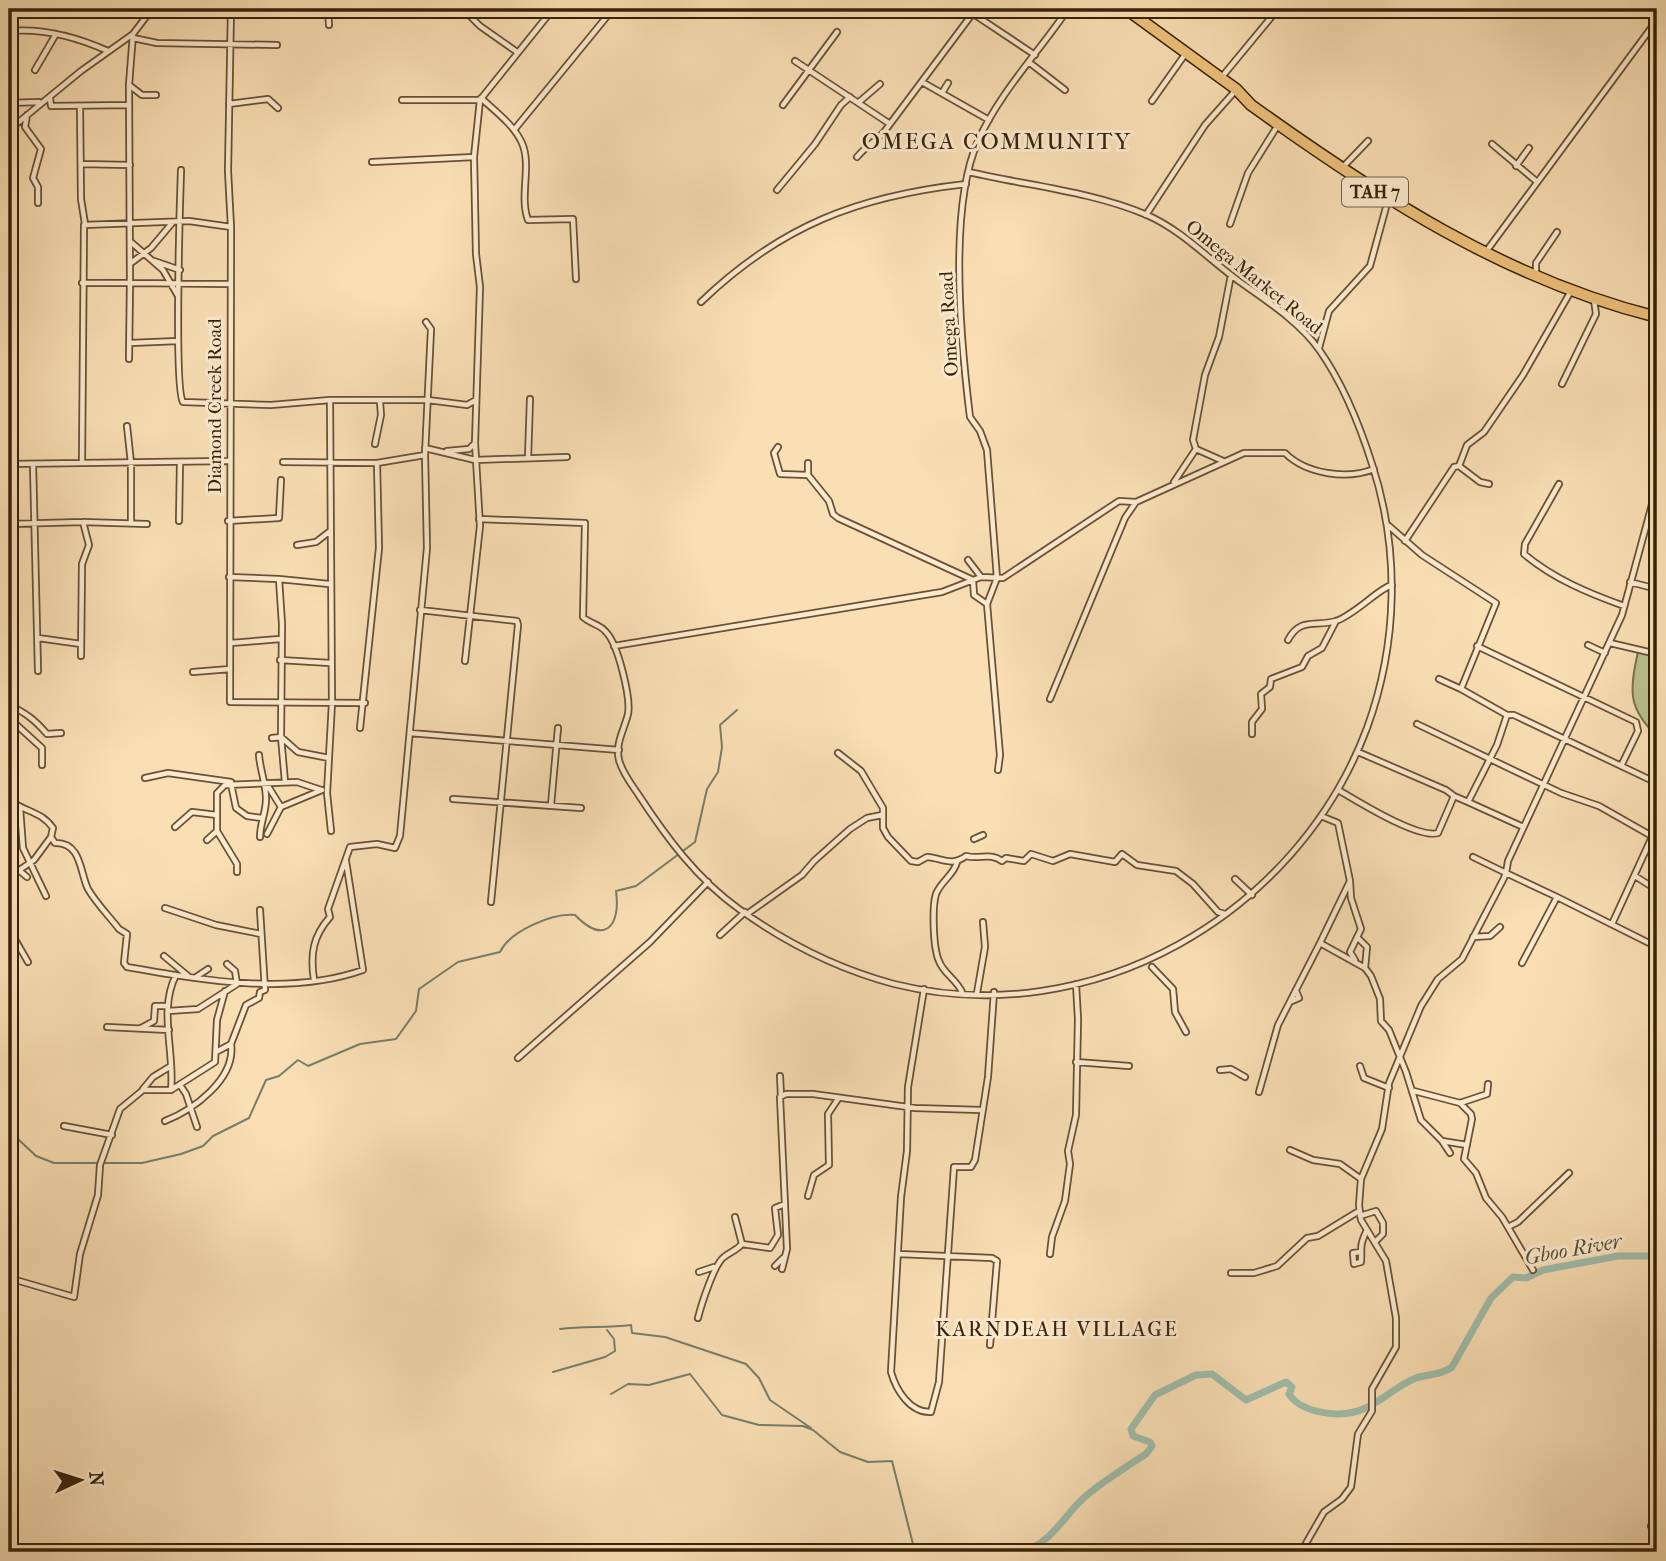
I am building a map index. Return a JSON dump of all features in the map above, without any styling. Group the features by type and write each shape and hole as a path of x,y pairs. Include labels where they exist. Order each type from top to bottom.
{"highway":[{"name":"TAH 7","path":"1126,9 1237,89 1251,105 1388,200 1484,253 1536,277 1594,299 1657,317"}],"street":[{"path":"9,130 108,51 133,36 152,9"},
{"name":"Diamond Creek Road","path":"231,9 228,461 230,702 365,703"},
{"path":"328,9 329,25"},
{"path":"463,9 517,52"},
{"path":"466,661 479,519 475,443 480,287 476,254 474,157 481,99 553,9"},
{"path":"514,130 613,9"},
{"path":"966,9 1035,55"},
{"name":"Omega Road","path":"997,578 986,450 980,431 970,417 965,379 958,272 966,184 978,141 989,120 1068,9"},
{"path":"1221,78 1278,9"},
{"path":"858,157 890,124 973,13"},
{"path":"1484,253 1657,20"},
{"path":"9,31 56,34 88,42 108,51"},
{"path":"783,105 837,32"},
{"path":"35,70 56,34"},
{"path":"133,36 157,43 215,45 230,42 277,45"},
{"path":"129,359 132,242 129,85 133,36"},
{"path":"1152,102 1186,52"},
{"path":"795,61 890,124"},
{"path":"1030,62 1065,90"},
{"path":"922,82 989,120"},
{"path":"942,93 948,83"},
{"path":"859,102 880,84"},
{"path":"129,85 142,95 156,95"},
{"path":"1146,215 1205,125 1237,89"},
{"path":"777,190 815,144 841,105 850,97"},
{"path":"50,98 51,106 129,105"},
{"path":"229,104 268,99 278,108"},
{"path":"402,100 481,99 514,130 523,146 526,217 528,220 573,219 576,279"},
{"path":"9,103 41,102"},
{"path":"80,106 85,224 82,283 82,462"},
{"path":"27,114 25,127 41,149 33,178 38,187 38,203"},
{"path":"1230,224 1248,173 1279,124"},
{"path":"1342,168 1368,141"},
{"path":"1492,144 1536,181"},
{"path":"1516,166 1528,148"},
{"path":"372,162 474,157"},
{"path":"81,164 130,165"},
{"path":"181,170 176,222 180,270 181,310 178,341 181,400 271,405 330,400 428,400 467,405 476,400"},
{"name":"Omega Market Road","path":"619,750 619,759 629,780 677,849 708,882 746,913 784,938 835,964 896,984 977,993 1027,991 1076,984 1162,954 1226,915 1252,895 1298,849 1340,791 1358,752 1382,682 1390,632 1392,584 1389,526 1374,470 1353,412 1319,349 1280,312 1180,233 1146,215 1098,197 969,172"},
{"path":"701,302 763,250 842,210 910,191 966,184"},
{"path":"1319,349 1329,311 1370,266 1388,200"},
{"path":"85,224 131,221 231,227"},
{"path":"131,264 144,255 176,222"},
{"path":"1536,277 1536,263 1558,232"},
{"path":"132,242 172,282 181,310"},
{"path":"153,261 180,270"},
{"path":"1223,461 1196,449 1193,440 1205,374 1219,337 1231,274"},
{"path":"82,283 230,284"},
{"path":"1405,541 1450,473 1458,466 1466,445 1484,432 1523,375 1572,290"},
{"path":"1562,384 1596,314 1594,299"},
{"path":"314,980 310,955 322,924 330,917 328,909 350,847 364,844 398,846 428,533 425,448 431,329 426,322"},
{"path":"130,342 178,341"},
{"path":"528,458 530,399"},
{"path":"330,400 329,584 332,702 329,758 324,789 331,831"},
{"path":"375,444 381,415 380,402"},
{"path":"127,426 131,463 131,522"},
{"path":"447,451 469,449 475,443"},
{"path":"778,447 774,453 780,474 808,475"},
{"path":"425,448 447,451 475,460 568,457"},
{"path":"1174,483 1196,449"},
{"path":"1049,699 1125,518 1136,502 1244,453 1285,453 1293,461 1325,473 1358,475 1374,470"},
{"path":"283,462 377,463 425,455"},
{"path":"9,464 228,461"},
{"path":"179,521 180,463"},
{"path":"360,728 365,703 367,645 379,548 377,463"},
{"path":"808,463 808,475 824,494 833,514 838,518 973,580"},
{"path":"33,464 38,671"},
{"path":"1458,466 1480,482 1489,484"},
{"path":"228,521 279,518 281,480"},
{"path":"1559,484 1525,544 1524,554 1557,578 1598,598 1624,606"},
{"path":"1301,1552 1324,1512 1342,1499 1350,1487 1358,1434 1372,1411 1372,1390 1396,1347 1395,1318 1386,1261 1367,1231 1360,1213 1361,1179 1382,1129 1389,1088 1399,1056 1430,990 1438,979 1458,965 1472,937 1481,926 1506,873 1522,826 1610,642 1624,606 1657,486"},
{"path":"614,646 942,592 981,577 1003,578 1119,501 1136,502"},
{"path":"410,733 619,750 630,701 614,646 603,629 588,623 583,617 585,523 479,519"},
{"path":"1648,521 1657,524"},
{"path":"81,656 82,564 89,545 83,522"},
{"path":"9,524 147,524"},
{"path":"1389,526 1422,555 1496,603 1461,689"},
{"path":"297,545 316,542 330,531"},
{"path":"968,560 981,577"},
{"path":"229,577 329,584"},
{"path":"997,578 987,604 1000,755 998,770"},
{"path":"279,579 281,737 285,782"},
{"path":"973,580 974,595 987,604"},
{"path":"1630,582 1657,589"},
{"path":"1288,640 1294,629 1303,624 1336,621 1370,603 1386,586 1392,584"},
{"path":"420,610 517,621 513,704 506,740 491,902"},
{"path":"1252,734 1252,722 1262,709 1261,694 1270,687 1271,679 1302,667 1308,656 1322,648 1336,621"},
{"path":"38,638 81,644"},
{"path":"231,643 280,639"},
{"path":"1610,642 1657,654"},
{"path":"1588,645 1605,653"},
{"path":"1477,646 1636,722 1638,731 1622,764"},
{"path":"280,660 330,663"},
{"path":"193,672 230,668"},
{"path":"1439,679 1507,715 1514,715 1565,738 1657,783"},
{"path":"9,705 25,711 40,722 47,734 61,733"},
{"path":"1468,802 1491,757 1507,715"},
{"path":"9,718 42,748 42,765"},
{"path":"1416,724 1544,782 1561,793 1626,819 1655,837"},
{"path":"551,805 558,728"},
{"path":"272,737 281,737 298,752 329,758"},
{"path":"1358,752 1522,826"},
{"path":"838,753 861,771 883,808 883,828 911,861 918,862 927,857 938,862 957,862 966,856 975,859 985,856 996,857 1002,861 1006,858 1024,861 1031,854 1048,861 1070,854 1109,858 1115,862 1122,854 1137,865 1170,868 1193,884 1218,912 1226,915"},
{"path":"259,755 265,782 266,811 262,818 260,838"},
{"path":"145,778 168,773 234,783 297,782 324,789"},
{"path":"9,777 10,801 20,808 45,816 53,828 51,837 29,863 18,871"},
{"path":"222,781 217,783 217,831 237,864 237,872"},
{"path":"265,782 281,807"},
{"path":"217,793 234,783"},
{"path":"234,783 236,808 247,816 262,818"},
{"path":"267,834 281,807 324,789"},
{"path":"1340,791 1410,828 1433,835 1438,834 1454,796"},
{"path":"453,799 581,808"},
{"path":"20,808 23,848 46,897"},
{"path":"175,827 192,811 217,815"},
{"path":"720,935 767,897 803,875 814,860 850,829 867,818 883,814"},
{"path":"1321,816 1338,822 1350,881 1350,898 1367,947 1365,968"},
{"path":"1612,924 1655,837 1657,826"},
{"path":"207,840 217,831"},
{"path":"974,839 983,835"},
{"path":"51,837 55,843 66,845 81,860 86,886 119,929 127,934 124,963 127,967 237,984 340,978 363,970 346,860"},
{"path":"1109,858 1115,854"},
{"path":"1473,857 1657,947"},
{"path":"957,862 955,870 944,880 936,895 934,937 939,963 962,992"},
{"path":"9,863 27,877"},
{"path":"1635,876 1657,890"},
{"path":"1235,879 1252,895"},
{"path":"1259,1093 1269,1046 1292,1000 1299,979 1350,881"},
{"path":"518,1058 650,942 708,882"},
{"path":"9,896 13,912"},
{"path":"1522,962 1557,897"},
{"path":"165,908 216,925 261,934"},
{"path":"165,1121 191,1109 208,1097 230,1058 231,1044 246,1005 260,998 260,992 265,990 260,910"},
{"path":"977,993 985,947 983,922"},
{"path":"1472,937 1490,936 1500,927"},
{"path":"9,929 28,962"},
{"path":"1359,964 1350,954 1361,929"},
{"path":"1357,937 1367,947"},
{"path":"1320,943 1365,968 1379,994 1381,1021 1413,1090 1421,1120 1450,1153"},
{"path":"164,956 188,976"},
{"path":"227,964 235,971 237,984"},
{"path":"1152,967 1173,989 1177,1018 1186,1032"},
{"path":"195,977 208,970"},
{"path":"171,1090 168,1008 170,986 176,975"},
{"path":"141,1029 154,1021 155,1006 198,1009 237,984"},
{"path":"1050,1254 1052,1237 1065,1201 1070,1164 1068,1150 1076,1115 1079,1019 1076,984"},
{"path":"924,989 917,1022 908,1106 891,1372 909,1404 926,1412 931,1412 939,1382 954,1167 974,1164 993,1027 994,992"},
{"path":"143,1090 171,1090 210,1067 216,1052 217,1020 225,991"},
{"path":"107,1027 169,1030"},
{"path":"216,1052 231,1044"},
{"path":"1076,1062 1129,1066"},
{"path":"9,1278 74,1297 80,1254 98,1195 100,1165 120,1109 143,1090 153,1077 171,1065"},
{"path":"1360,1066 1364,1078 1389,1088"},
{"path":"1220,1070 1231,1069 1245,1077"},
{"path":"780,1076 785,1204 785,1254 782,1269"},
{"path":"1460,1103 1488,1094 1488,1084"},
{"path":"180,1086 197,1127"},
{"path":"1413,1090 1460,1103 1471,1114 1464,1159 1476,1172 1486,1198 1508,1227 1533,1270"},
{"path":"781,1096 813,1094 908,1106 981,1110"},
{"path":"808,1196 814,1175 829,1165 828,1114 838,1099"},
{"path":"64,1126 112,1135"},
{"path":"1442,1141 1467,1145"},
{"path":"1290,1150 1313,1160 1340,1164 1361,1179"},
{"path":"1508,1227 1518,1222 1569,1173"},
{"path":"699,1272 715,1267 742,1244 770,1248 778,1235 775,1208 785,1204"},
{"path":"1231,1273 1254,1273 1277,1266 1307,1238 1318,1236 1360,1213 1376,1211 1383,1223 1383,1234 1375,1242"},
{"path":"735,1217 742,1244"},
{"path":"1360,1252 1367,1231"},
{"path":"775,1266 785,1254"},
{"path":"899,1254 992,1258 997,1261 990,1345"},
{"path":"698,1318 715,1267"}],"green space":[{"path":"1638,652 1657,656 1657,736 1641,717 1633,698 1633,677"}],"waterway":[{"path":"9,1141 19,1140 36,1156 54,1163 142,1163 181,1154 203,1146 213,1136 249,1118 266,1080 279,1076 298,1060 308,1066 360,1044 396,1039 416,1011 419,989 458,962 500,952 505,944 522,931 555,917 575,915 594,929 608,928 616,914 616,891 636,886 695,842 707,789 718,772 722,747 720,725 737,710"},
{"name":"Gboo River","path":"1022,1552 1042,1542 1094,1489 1146,1454 1152,1446 1150,1442 1133,1436 1131,1429 1155,1395 1196,1375 1212,1374 1246,1400 1286,1382 1292,1387 1289,1394 1294,1400 1309,1409 1337,1414 1354,1412 1370,1406 1408,1382 1444,1372 1452,1367 1491,1298 1513,1277 1526,1278 1543,1270 1618,1256 1657,1256"},
{"path":"560,1329 631,1325 632,1333 665,1337 746,1364 759,1378 770,1400 811,1428"},
{"path":"553,1372 605,1357 615,1351 614,1339 607,1330"},
{"path":"611,1394 628,1384 649,1385 690,1374 722,1415 759,1425 803,1426 813,1430 840,1452 868,1462 892,1461 915,1552"}],"district":[{"name":"OMEGA COMMUNITY","path":"997,141"},
{"name":"KARNDEAH VILLAGE","path":"1057,1329"}]}
